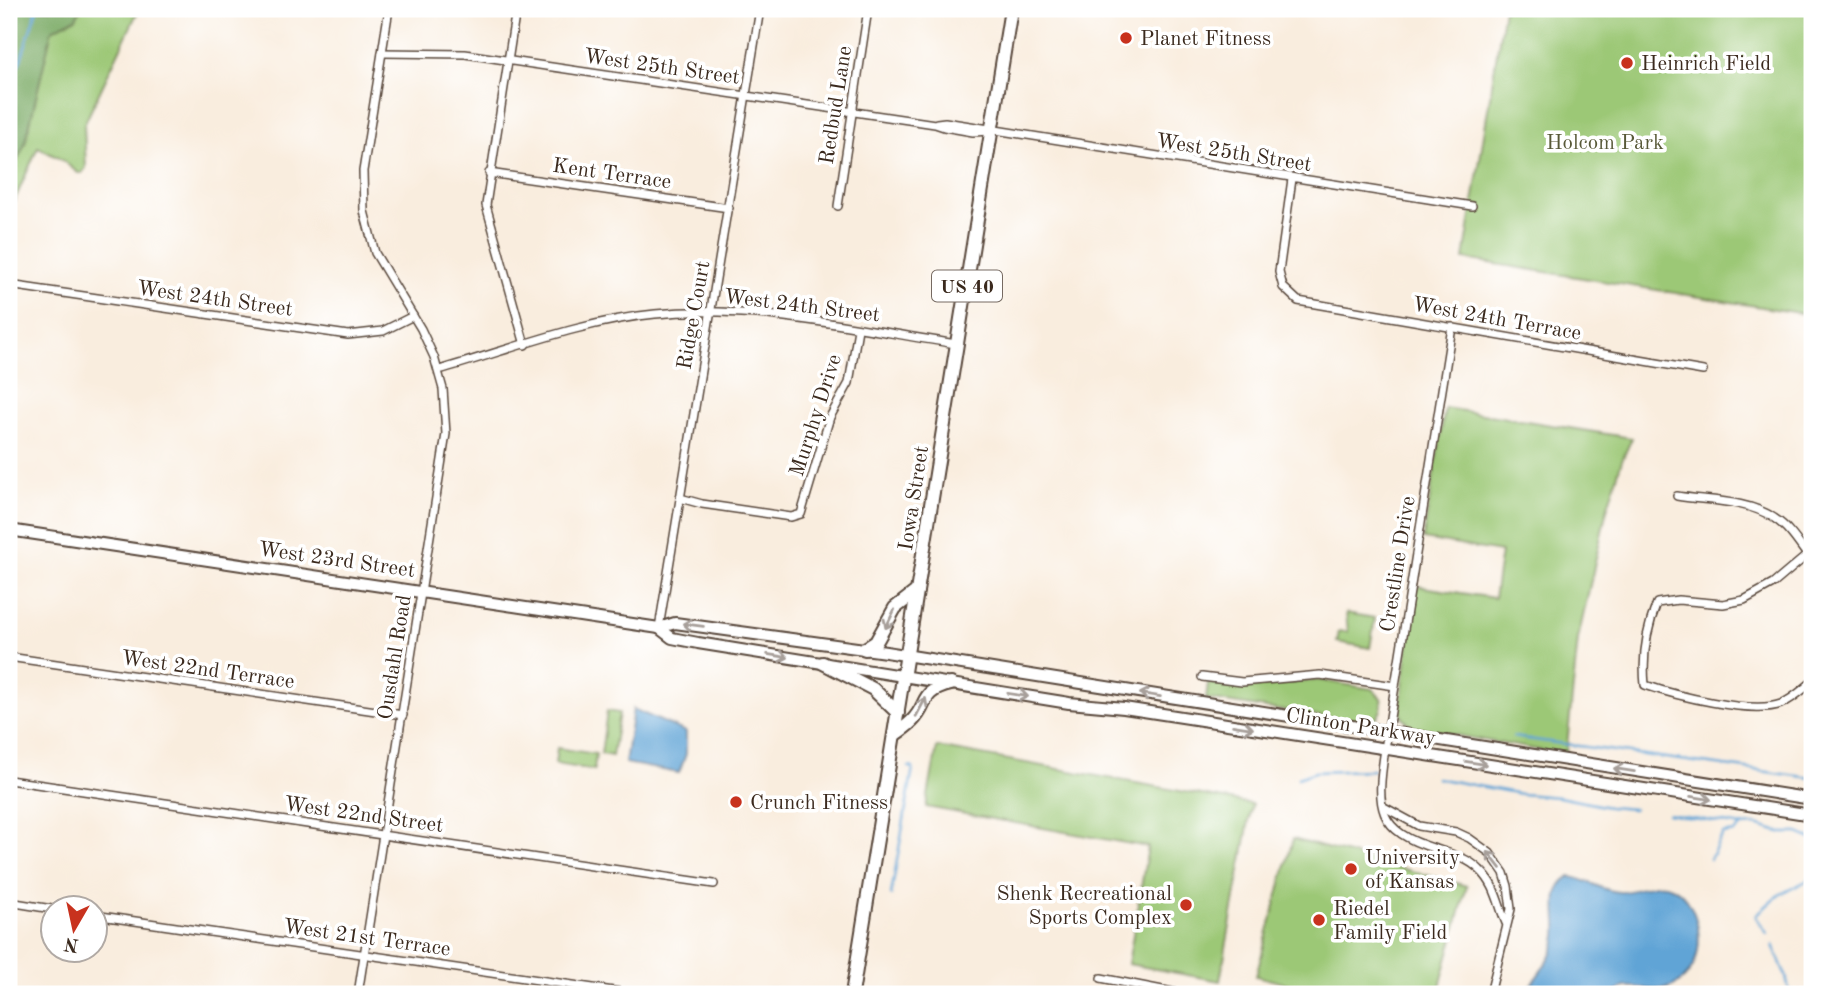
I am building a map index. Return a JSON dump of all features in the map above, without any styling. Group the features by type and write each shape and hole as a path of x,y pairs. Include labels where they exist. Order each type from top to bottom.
{"highway":[{"name":"Iowa Street","path":"852,994 1011,9"},
{"path":"865,649 876,642 895,608 917,591"},
{"path":"823,663 881,695 898,713"},
{"path":"894,735 914,720 928,693 951,684"}],"main road":[{"name":"West 23rd Street","path":"9,530 659,628 675,623 907,656"},
{"name":"West 23rd Street","path":"659,628 672,638 904,677"},
{"name":"Clinton Parkway","path":"907,656 1812,799"},
{"name":"Clinton Parkway","path":"904,677 1083,705 1124,708 1812,815"}],"street":[{"name":"Ousdahl Road","path":"358,994 445,447 445,400 439,370 427,341 375,253 364,211 363,170 389,9"},
{"path":"516,9 486,194 488,215 524,345"},
{"name":"Ridge Court","path":"659,628 760,9"},
{"name":"Redbud Lane","path":"838,206 868,9"},
{"name":"West 25th Street","path":"382,52 439,52 507,61 852,111 974,132 992,131 1472,206"},
{"name":"Kent Terrace","path":"489,173 729,208"},
{"name":"West 24th Terrace","path":"1292,179 1279,267 1280,281 1288,293 1303,304 1452,327 1703,372"},
{"name":"West 24th Street","path":"9,285 348,335 383,331 413,316"},
{"name":"West 24th Street","path":"439,370 632,316 711,311 763,315 957,344"},
{"name":"Crestline Drive","path":"1452,327 1381,783 1386,821 1410,841 1462,858 1480,870 1495,891 1506,923"},
{"name":"Murphy Drive","path":"680,498 702,504 790,517 802,514 830,417 849,383 858,329"},
{"path":"1677,496 1758,510 1783,525 1810,553 1762,592 1744,600 1723,604 1678,600 1657,603 1644,645 1645,685 1674,695 1764,708 1782,704 1812,682"},
{"name":"West 22nd Terrace","path":"9,657 402,715"},
{"path":"1202,677 1242,682 1320,675 1395,686"},
{"name":"West 22nd Street","path":"9,780 714,884"},
{"path":"1384,807 1419,826 1456,832 1469,838 1490,853 1504,873 1511,909 1490,994"},
{"path":"9,902 38,907"},
{"name":"West 21st Terrace","path":"108,917 634,994"},
{"path":"1101,978 1163,993 1183,994"}],"green space":[{"path":"9,9 139,9 84,125 86,168 82,173 78,173 62,160 38,147 9,213"},
{"path":"9,9 81,9 76,18 52,30 25,144 9,178"},
{"name":"Holcom Park","path":"1504,9 1812,9 1812,315 1464,259"},
{"path":"1445,408 1632,438 1622,460 1606,513 1578,639 1566,755 1412,727 1402,717 1400,708 1416,586 1494,598 1501,552 1423,539"},
{"path":"1346,613 1375,618 1370,648 1337,642 1339,631 1348,632"},
{"path":"1318,680 1372,689 1381,698 1378,715 1364,723 1206,699 1208,683 1251,687"},
{"path":"607,711 619,713 612,756 601,754"},
{"name":"Shenk Recreational Sports Complex","path":"937,747 1252,804 1220,981 1128,964 1148,847 926,807"},
{"path":"557,748 596,754 594,770 555,764"},
{"path":"1293,839 1467,886 1438,994 1326,994 1256,976"}],"water":[{"path":"633,709 686,732 686,754 679,773 625,763"},
{"path":"1569,877 1619,892 1666,885 1683,895 1697,922 1699,937 1698,952 1685,978 1673,986 1659,990 1631,987 1606,995 1525,994 1553,951 1557,935 1557,896 1559,888"}],"waterway":[{"path":"9,79 20,62 37,9"},
{"path":"1513,737 1812,778"},
{"path":"891,895 913,768 909,767"},
{"path":"1298,778 1315,772 1373,770"},
{"path":"1436,778 1521,794 1634,809"},
{"path":"1668,814 1742,826 1756,825 1783,833 1798,833 1812,839"},
{"path":"1710,859 1723,834 1735,832 1743,825"},
{"path":"1767,933 1756,917 1757,914 1779,895 1812,878"},
{"path":"1773,945 1786,976 1790,994"}],"place":[{"name":"Planet Fitness","path":"1126,38"},
{"name":"Heinrich Field","path":"1627,63"},
{"name":"Crunch Fitness","path":"736,802"},
{"name":"University of Kansas","path":"1351,869"},
{"name":"Shenk Recreational Sports Complex","path":"1186,905"},
{"name":"Riedel Family Field","path":"1319,920"}]}
